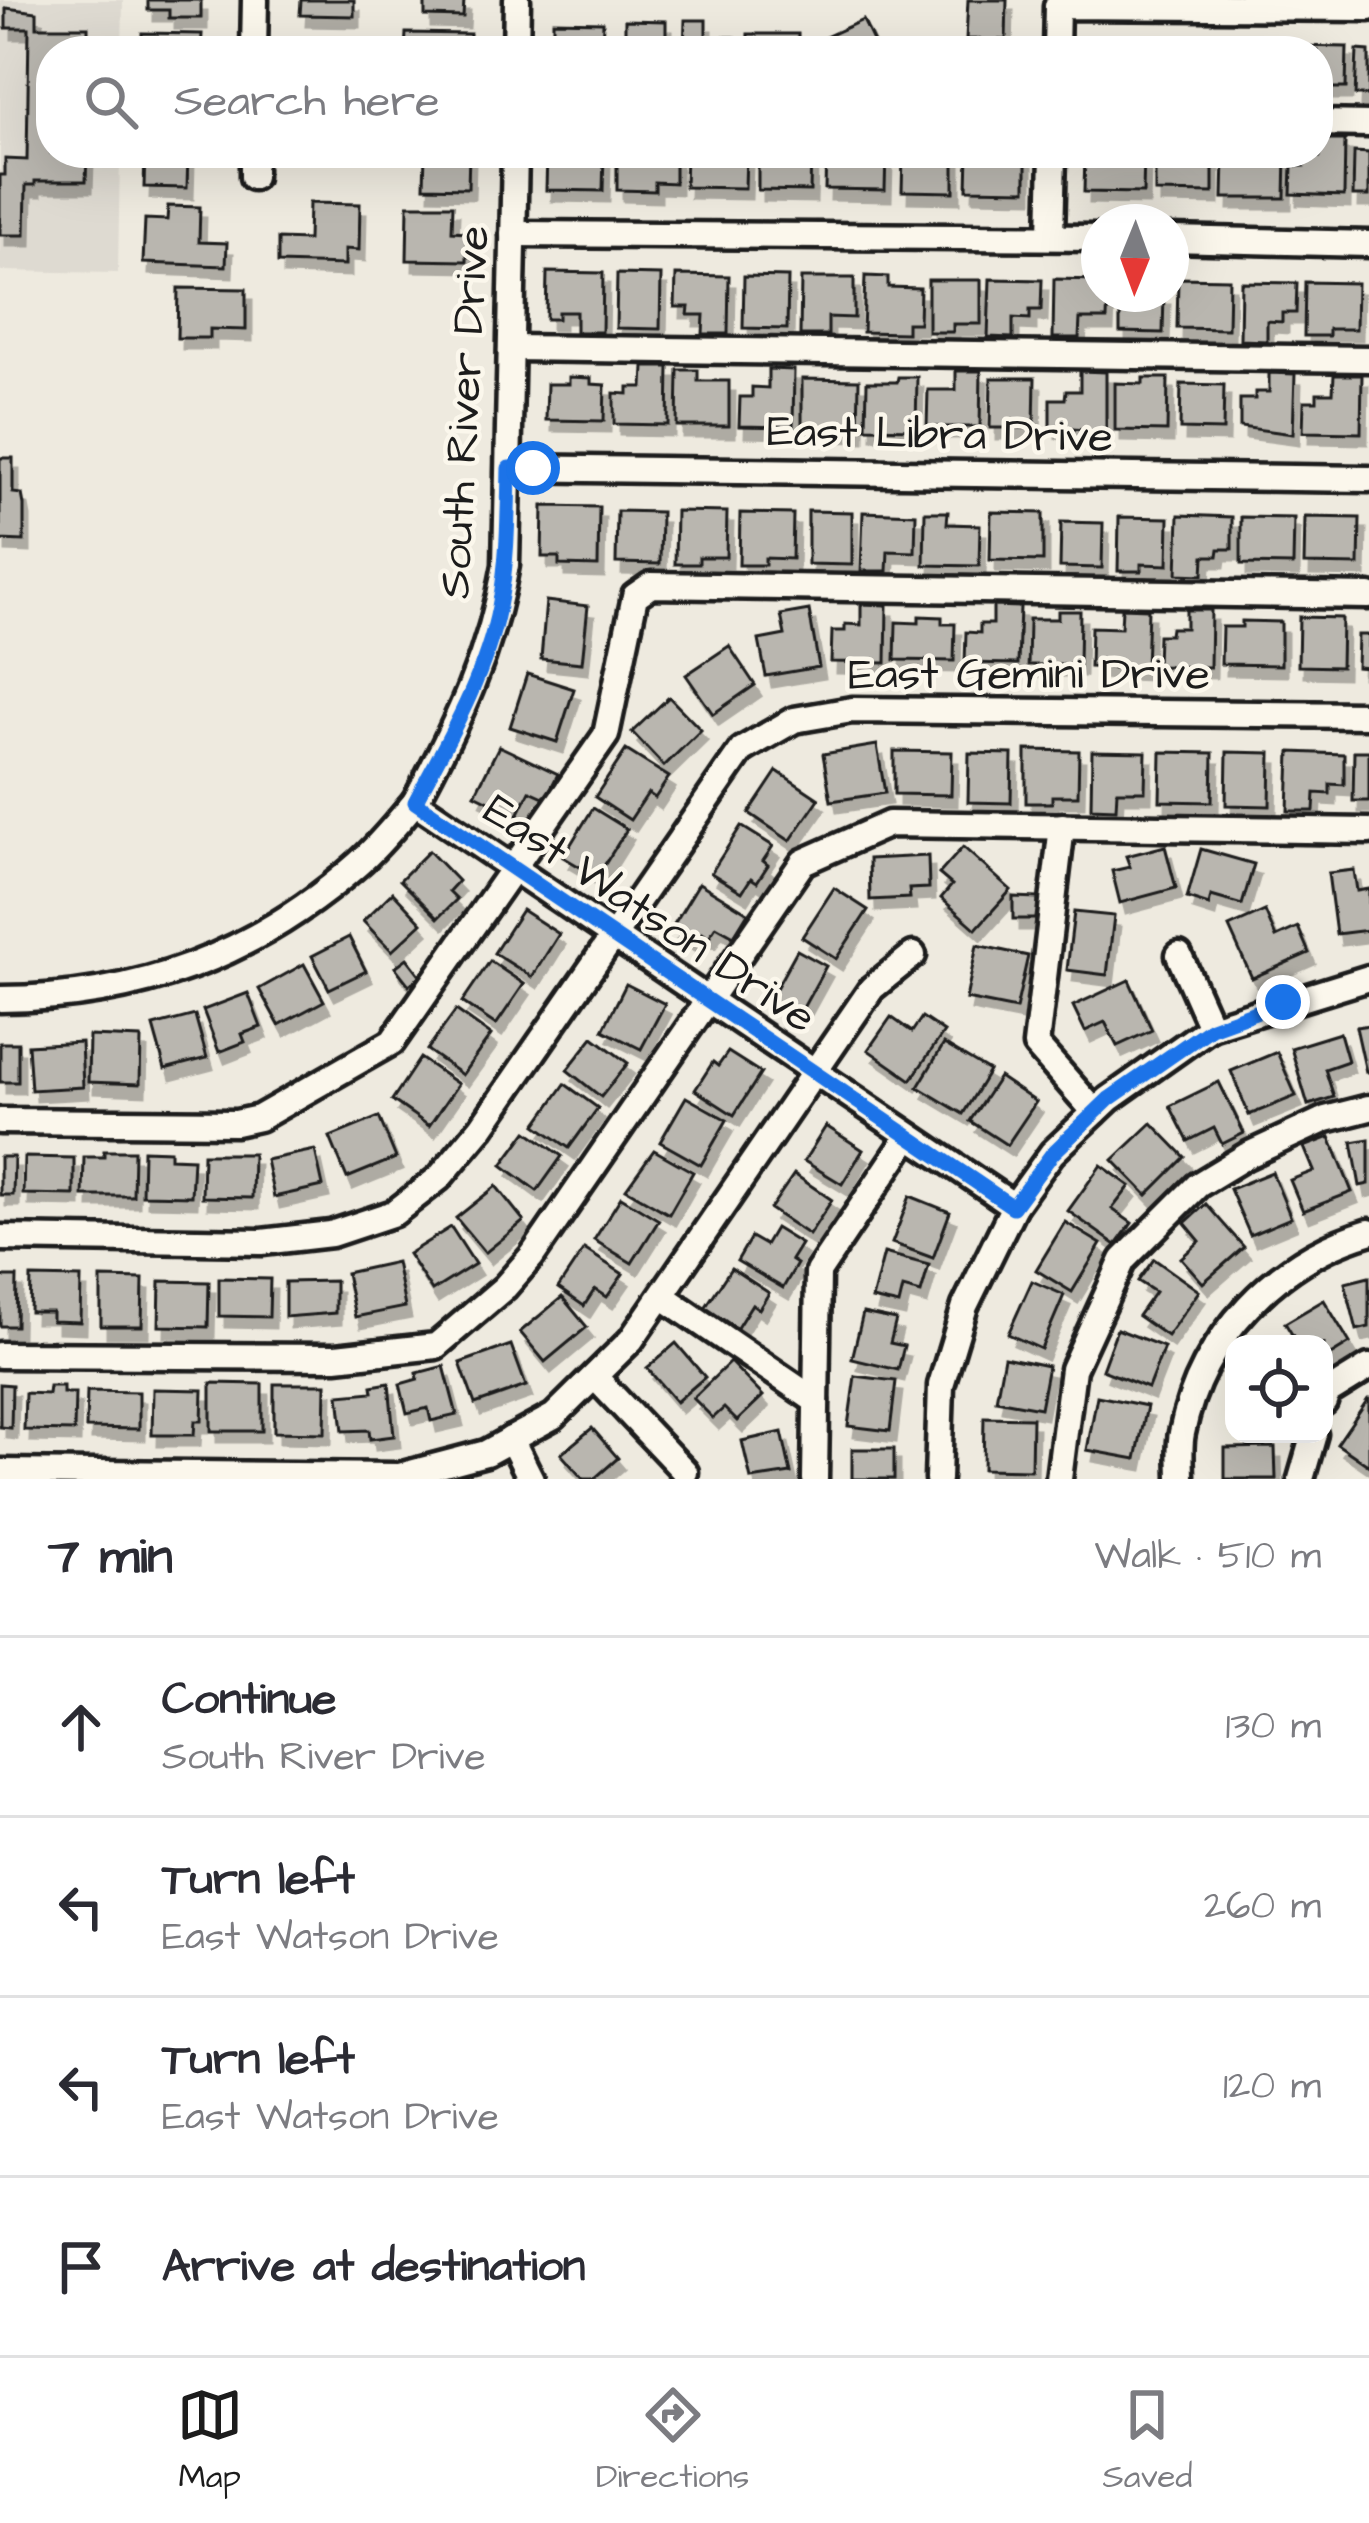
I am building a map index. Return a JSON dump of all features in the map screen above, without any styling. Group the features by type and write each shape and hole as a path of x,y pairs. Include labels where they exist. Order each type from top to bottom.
{"street":[{"path":"254,36 255,0"},
{"path":"517,0 517,36"},
{"path":"1056,36 1057,6 1369,8"},
{"path":"1333,123 1369,124"},
{"name":"South River Drive","path":"415,802 464,712 498,611 506,565 515,168"},
{"path":"1051,237 1053,168"},
{"path":"513,234 1081,238"},
{"path":"1189,239 1369,244"},
{"path":"512,348 1369,358"},
{"name":"East Libra Drive","path":"509,468 1369,479"},
{"path":"0,1120 236,1123 259,1118 392,1042 606,735 635,596 651,585 1369,596"},
{"name":"East Gemini Drive","path":"0,1238 262,1242 331,1234 394,1214 440,1178 481,1128 742,750 794,720 852,710 1369,716"},
{"name":"East Watson Drive","path":"0,998 81,993 143,982 177,974 245,944 304,909 362,861 415,802 1013,1207"},
{"path":"0,1354 336,1357 436,1346 505,1287 532,1256 802,862 890,824 1369,831"},
{"path":"1062,826 1036,1045 1095,1112"},
{"path":"0,1472 399,1476 486,1453 554,1416 631,1340 872,988 913,956"},
{"path":"1179,956 1211,1028"},
{"path":"938,1479 941,1385 965,1306 1013,1207 1052,1154 1095,1112 1211,1028 1369,978"},
{"path":"1059,1479 1073,1369 1123,1260 1198,1185 1246,1156 1326,1119 1369,1108"},
{"path":"815,1479 818,1272 908,1136"},
{"path":"1181,1479 1182,1434 1205,1365 1244,1308 1292,1267 1369,1232"},
{"path":"662,1296 816,1401"},
{"path":"1333,1389 1369,1367"},
{"path":"595,1377 685,1472"},
{"path":"512,1439 531,1479"},
{"path":"1301,1479 1312,1443"}],"shaded area":[{"path":"0,0 123,0 122,36 36,36 36,168 120,168 118,273 0,271"}],"building":[{"path":"148,0 201,0 201,18 169,18 169,10 148,10"},
{"path":"301,0 354,0 354,16 300,15"},
{"path":"425,0 464,0 463,17 425,16"},
{"path":"968,0 1007,0 1006,36 966,36"},
{"path":"6,8 37,12 37,27 88,27 88,36 36,36 36,168 86,168 86,181 26,185 25,235 0,235 0,175 5,175 5,159 27,160 29,28 6,28"},
{"path":"625,20 666,21 666,36 625,36"},
{"path":"685,20 706,20 706,36 684,36"},
{"path":"863,20 871,36 828,36"},
{"path":"553,21 603,22 603,36 553,36"},
{"path":"142,33 202,34 202,36"},
{"path":"406,33 470,34 470,36"},
{"path":"748,34 798,34 798,36"},
{"path":"1333,47 1347,47 1346,88 1333,88"},
{"path":"1357,50 1369,51 1369,95 1355,95"},
{"path":"1333,140 1345,140 1344,196 1291,194 1292,168 1333,168"},
{"path":"1354,152 1369,153 1369,196 1353,196"},
{"path":"145,168 188,168 187,188 144,187"},
{"path":"425,168 469,168 468,188 424,187"},
{"path":"547,168 604,168 603,191 546,190"},
{"path":"617,168 675,168 675,183 655,182 655,191 617,190"},
{"path":"686,168 746,168 745,188 685,187"},
{"path":"758,168 811,168 810,191 758,190"},
{"path":"826,168 886,168 885,190 825,189"},
{"path":"903,168 954,168 954,192 902,191"},
{"path":"968,168 1026,168 1026,190 967,189"},
{"path":"1085,168 1144,168 1143,193 1084,192"},
{"path":"1155,168 1213,168 1213,193 1155,192"},
{"path":"1224,168 1286,168 1285,198 1223,198"},
{"path":"309,203 360,204 359,250 345,249 345,265 278,263 278,239 308,240"},
{"path":"408,205 453,205 452,231 467,232 467,261 407,260"},
{"path":"168,206 200,207 199,242 227,243 226,266 143,263 145,219 167,220"},
{"path":"547,272 603,273 602,332 576,332 576,312 558,312 558,319 546,319"},
{"path":"617,274 661,275 660,329 616,328"},
{"path":"676,275 729,276 728,334 703,334 704,315 688,315 689,307 675,307"},
{"path":"744,276 788,277 787,329 743,328"},
{"path":"865,276 888,277 888,287 920,288 919,323 907,323 907,333 863,332"},
{"path":"801,278 854,278 854,318 828,317 828,335 800,335"},
{"path":"1189,278 1229,279 1228,329 1177,328 1177,312 1189,312"},
{"path":"990,279 1042,280 1041,310 1030,310 1030,319 1013,318 1013,338 988,337"},
{"path":"1054,279 1081,280 1081,312 1107,312 1107,319 1080,319 1079,338 1053,338"},
{"path":"928,280 981,280 981,324 953,324 953,332 928,332"},
{"path":"1241,282 1297,283 1296,313 1282,313 1282,322 1267,321 1267,341 1240,340"},
{"path":"1305,282 1357,283 1356,329 1329,329 1329,336 1304,336"},
{"path":"178,288 246,289 246,330 210,329 210,338 177,338"},
{"path":"1120,312 1164,312 1163,333 1120,332"},
{"path":"644,367 669,367 668,425 614,424 614,393 628,394 628,387 643,387"},
{"path":"768,369 794,370 793,427 739,426 740,397 752,397 752,387 768,388"},
{"path":"678,370 698,370 698,381 729,381 729,426 677,426"},
{"path":"956,371 981,371 980,427 927,427 928,390 956,390"},
{"path":"1080,371 1106,372 1106,432 1050,427 1050,399 1065,399 1066,391 1080,391"},
{"path":"1269,373 1295,374 1293,434 1240,427 1240,399 1269,392"},
{"path":"1334,375 1362,375 1361,433 1303,432 1304,401 1317,401 1317,393 1333,393"},
{"path":"569,377 591,378 591,384 605,385 604,421 546,420 547,384 569,384"},
{"path":"898,377 917,377 916,429 866,428 867,382 897,382"},
{"path":"991,378 1035,378 1034,428 990,428"},
{"path":"1143,378 1168,378 1167,431 1115,430 1115,383 1143,384"},
{"path":"802,379 859,380 858,431 802,430"},
{"path":"1181,384 1224,385 1223,430 1180,429"},
{"path":"0,458 13,458 13,493 22,494 24,505 24,541 0,540"},
{"path":"543,506 599,507 598,566 559,565 559,557 542,557"},
{"path":"617,511 661,512 660,564 616,563"},
{"path":"676,511 727,512 726,557 699,557 699,564 675,564"},
{"path":"808,511 852,512 852,565 808,564"},
{"path":"863,512 916,514 915,552 888,551 887,571 861,571"},
{"path":"925,512 948,512 947,524 980,525 979,566 924,565"},
{"path":"991,512 1043,513 1043,561 990,560"},
{"path":"740,513 793,514 792,559 765,558 765,565 739,565"},
{"path":"1179,515 1232,517 1232,549 1204,556 1203,575 1177,574"},
{"path":"1119,517 1169,518 1168,565 1141,564 1141,571 1118,571"},
{"path":"1241,517 1294,518 1293,565 1241,564"},
{"path":"1305,517 1360,518 1359,565 1304,564"},
{"path":"1061,522 1103,523 1102,568 1060,567"},
{"path":"546,601 588,606 582,663 541,659"},
{"path":"861,604 887,605 886,663 831,662 832,631 845,631 845,624 861,625"},
{"path":"993,606 1020,607 1018,664 965,663 966,632 980,633 980,624 993,624"},
{"path":"1122,608 1148,609 1146,669 1090,667 1091,627 1121,628"},
{"path":"809,610 819,667 766,676 759,640 785,635 781,615"},
{"path":"1186,610 1211,610 1210,667 1157,666 1158,635 1170,635 1171,628 1186,628"},
{"path":"1058,611 1080,611 1079,665 1028,665 1029,619 1058,619"},
{"path":"919,616 942,617 942,624 955,624 954,661 895,660 896,622 919,623"},
{"path":"1299,617 1342,618 1341,667 1298,666"},
{"path":"1242,621 1281,622 1281,665 1221,664 1222,627 1242,627"},
{"path":"1358,635 1369,635 1369,668 1357,667"},
{"path":"729,646 755,685 713,714 686,675"},
{"path":"527,674 574,689 557,742 510,727"},
{"path":"669,697 701,730 664,766 632,732"},
{"path":"877,745 885,793 831,801 823,754"},
{"path":"499,746 558,774 546,798 530,791 518,815 475,794"},
{"path":"626,750 669,777 655,798 648,793 630,820 595,797"},
{"path":"1026,750 1079,751 1078,796 1026,803"},
{"path":"894,751 952,752 951,795 894,794"},
{"path":"1092,751 1146,752 1145,791 1117,791 1116,809 1091,808"},
{"path":"1354,751 1369,751 1369,801 1353,801"},
{"path":"1161,752 1213,753 1212,802 1160,801"},
{"path":"1227,752 1271,753 1270,806 1226,805"},
{"path":"1290,752 1344,754 1344,785 1330,784 1330,794 1315,793 1314,811 1288,811"},
{"path":"969,753 1012,754 1011,803 968,802"},
{"path":"777,771 819,799 790,841 749,813"},
{"path":"593,808 627,829 597,877 563,857"},
{"path":"741,826 773,846 757,882 751,878 742,892 711,873"},
{"path":"1165,846 1176,888 1120,903 1112,871 1130,867 1126,856"},
{"path":"963,847 1011,890 976,929 941,898 952,885 939,874"},
{"path":"1201,849 1254,864 1242,905 1211,896 1209,905 1187,898"},
{"path":"429,851 458,881 449,891 457,899 438,918 400,880"},
{"path":"928,856 929,888 909,889 910,898 870,900 869,859"},
{"path":"1354,870 1357,891 1369,889 1369,930 1336,934 1328,873"},
{"path":"699,883 748,913 734,936 716,926 709,937 702,933 695,944 671,929"},
{"path":"834,888 868,910 836,959 802,937"},
{"path":"393,892 422,923 392,951 363,921"},
{"path":"1013,897 1038,898 1038,919 1013,919"},
{"path":"522,910 559,934 532,977 494,953"},
{"path":"1265,911 1276,937 1298,927 1309,953 1252,978 1229,927"},
{"path":"1074,912 1114,916 1107,975 1067,970"},
{"path":"349,937 366,971 329,989 312,956"},
{"path":"977,945 1028,956 1016,1009 966,999"},
{"path":"797,950 826,966 798,1017 769,1001"},
{"path":"407,958 421,976 409,985 395,967"},
{"path":"490,961 524,984 496,1025 462,1002"},
{"path":"304,964 324,1001 279,1025 259,989"},
{"path":"1129,980 1152,1030 1117,1046 1105,1022 1085,1031 1073,1006"},
{"path":"626,984 665,1004 641,1049 603,1030"},
{"path":"248,993 261,1027 242,1034 245,1042 219,1052 203,1010"},
{"path":"456,1010 491,1035 462,1075 427,1050"},
{"path":"195,1015 207,1058 165,1069 153,1026"},
{"path":"891,1017 912,1032 922,1017 944,1032 911,1080 868,1050"},
{"path":"1369,1025 1369,1072 1366,1072 1356,1027"},
{"path":"1340,1033 1348,1061 1325,1069 1334,1097 1308,1105 1291,1048"},
{"path":"89,1036 141,1038 140,1084 88,1082"},
{"path":"593,1037 628,1063 601,1097 567,1070"},
{"path":"81,1042 83,1087 31,1090 28,1045"},
{"path":"0,1043 18,1043 18,1082 0,1082"},
{"path":"944,1044 989,1071 963,1114 918,1087"},
{"path":"728,1052 761,1073 734,1115 695,1090 713,1062 718,1066"},
{"path":"1277,1052 1296,1096 1249,1115 1231,1071"},
{"path":"420,1058 458,1084 429,1126 392,1100"},
{"path":"999,1077 1036,1102 1007,1145 970,1121"},
{"path":"1219,1082 1244,1133 1222,1144 1214,1128 1188,1141 1170,1106"},
{"path":"565,1084 598,1108 569,1148 536,1125"},
{"path":"686,1097 727,1120 701,1165 660,1142"},
{"path":"379,1117 396,1158 347,1178 330,1137"},
{"path":"1152,1123 1185,1157 1147,1195 1113,1160"},
{"path":"826,1126 863,1150 842,1184 804,1161"},
{"path":"527,1131 562,1156 537,1191 502,1165"},
{"path":"1330,1137 1352,1192 1303,1211 1290,1180 1314,1171 1304,1147"},
{"path":"1369,1139 1369,1184 1360,1186 1352,1142"},
{"path":"143,1150 170,1151 170,1158 193,1159 191,1196 142,1195"},
{"path":"315,1150 323,1186 274,1197 266,1160"},
{"path":"654,1150 693,1172 669,1214 626,1189"},
{"path":"104,1151 134,1151 133,1196 83,1196 84,1157 104,1157"},
{"path":"203,1154 253,1154 252,1198 202,1197"},
{"path":"0,1157 14,1157 13,1195 0,1195"},
{"path":"24,1157 74,1158 74,1195 23,1194"},
{"path":"1101,1165 1130,1186 1112,1209 1132,1223 1116,1245 1068,1211"},
{"path":"1272,1172 1291,1218 1250,1235 1230,1189"},
{"path":"794,1174 832,1200 809,1235 770,1209"},
{"path":"496,1186 524,1221 485,1253 456,1218"},
{"path":"910,1196 950,1212 933,1258 892,1243"},
{"path":"621,1197 659,1220 632,1263 594,1240"},
{"path":"1206,1204 1244,1247 1203,1283 1181,1258 1200,1241 1185,1223"},
{"path":"1065,1222 1101,1244 1072,1292 1036,1270"},
{"path":"451,1227 475,1264 432,1291 408,1254"},
{"path":"775,1228 801,1244 791,1260 797,1264 783,1288 737,1261 751,1237 765,1245"},
{"path":"584,1249 623,1274 607,1297 595,1289 584,1306 558,1288"},
{"path":"884,1253 929,1265 921,1293 903,1288 899,1305 872,1299"},
{"path":"1154,1259 1199,1291 1167,1336 1138,1316 1155,1292 1138,1281"},
{"path":"396,1262 405,1307 355,1317 346,1273"},
{"path":"731,1268 769,1293 759,1309 752,1304 735,1331 703,1311"},
{"path":"0,1277 17,1277 16,1326 0,1326"},
{"path":"31,1277 81,1278 80,1322 52,1321 52,1312 30,1312"},
{"path":"1369,1277 1369,1327 1357,1330 1345,1283"},
{"path":"101,1278 143,1279 142,1326 101,1326"},
{"path":"219,1278 270,1279 269,1317 219,1316"},
{"path":"160,1281 209,1282 208,1327 159,1326"},
{"path":"335,1281 335,1313 285,1317 285,1282"},
{"path":"1032,1281 1064,1295 1041,1349 1008,1334"},
{"path":"562,1297 587,1327 545,1362 520,1332"},
{"path":"1324,1300 1350,1343 1333,1353 1333,1335 1292,1335 1285,1323"},
{"path":"863,1313 896,1320 890,1343 904,1346 898,1370 852,1359"},
{"path":"1117,1329 1164,1347 1148,1388 1102,1370"},
{"path":"676,1343 705,1377 676,1402 647,1368"},
{"path":"511,1345 526,1386 475,1404 460,1363"},
{"path":"1004,1357 1048,1366 1040,1408 996,1400"},
{"path":"730,1362 763,1396 737,1421 724,1408 713,1418 693,1398"},
{"path":"444,1366 457,1415 431,1421 428,1408 407,1413 400,1384 418,1379 417,1373"},
{"path":"855,1376 896,1381 890,1431 848,1426"},
{"path":"211,1383 262,1384 262,1431 211,1431"},
{"path":"389,1383 394,1436 370,1439 369,1430 343,1431 339,1395 373,1392 372,1386"},
{"path":"0,1384 12,1385 11,1428 0,1427"},
{"path":"274,1384 326,1384 325,1433 274,1432"},
{"path":"49,1386 63,1386 63,1393 75,1393 74,1431 24,1430 25,1393 48,1394"},
{"path":"153,1389 203,1390 202,1421 195,1421 194,1435 152,1435"},
{"path":"87,1391 139,1392 139,1429 86,1428"},
{"path":"1097,1396 1147,1406 1136,1459 1087,1450"},
{"path":"1369,1399 1369,1466 1337,1444"},
{"path":"984,1417 1032,1418 1031,1470 983,1469"},
{"path":"592,1428 618,1458 594,1479 583,1479 561,1454"},
{"path":"782,1432 791,1473 751,1479 742,1441"},
{"path":"1275,1447 1276,1479 1225,1479 1225,1448"},
{"path":"852,1449 894,1449 894,1479 852,1479"}],"route":[{"path":"533,468 509,468 506,565 498,611 464,712 415,802 1013,1207 1052,1154 1109,1099 1211,1028 1283,1002"}]}
